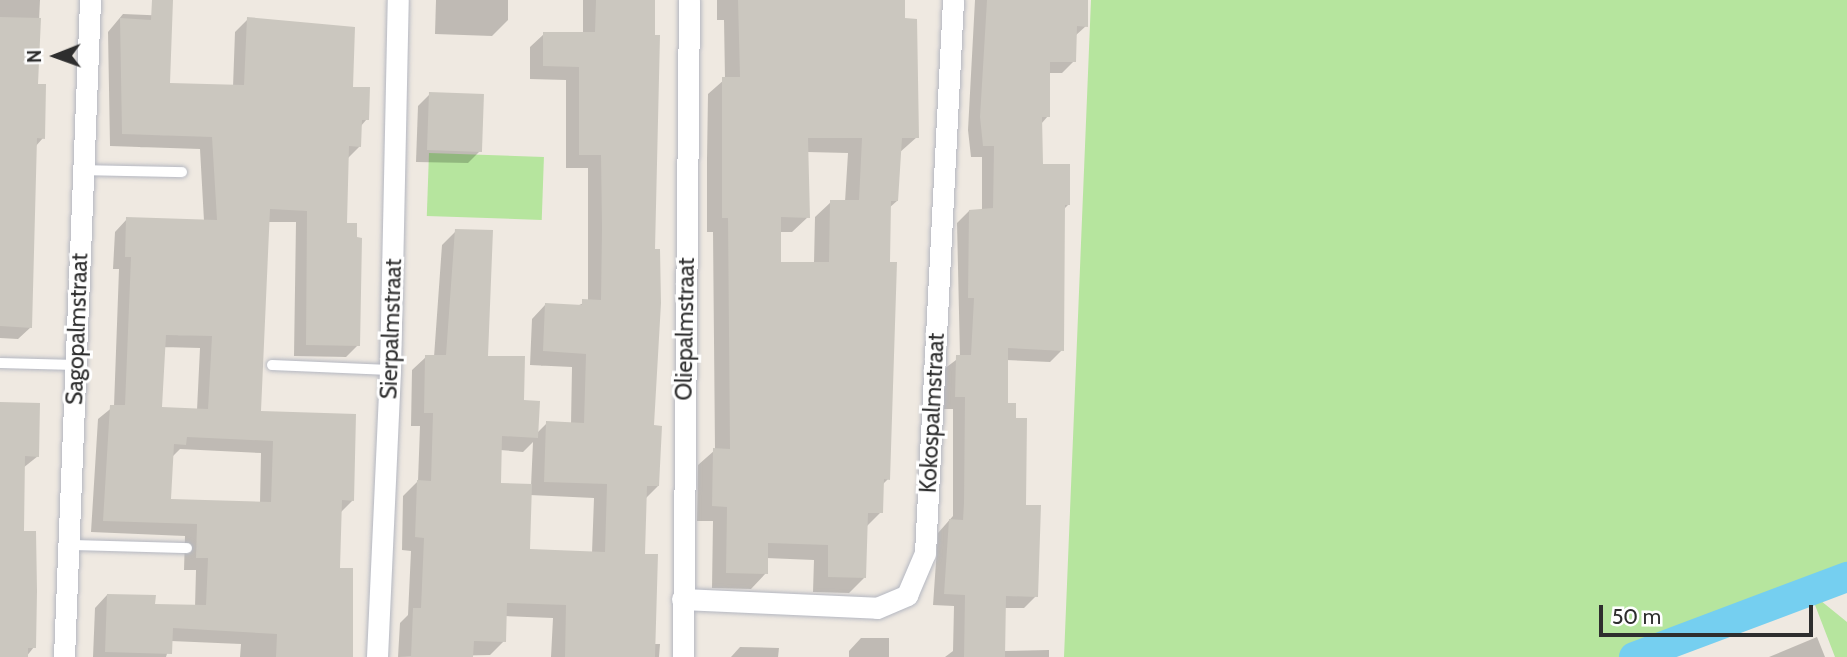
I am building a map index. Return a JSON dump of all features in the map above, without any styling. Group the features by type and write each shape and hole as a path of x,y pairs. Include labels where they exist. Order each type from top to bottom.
{"street":[{"name":"Sagopalmstraat","path":"64,657 90,0"},
{"name":"Sierpalmstraat","path":"377,657 390,370 398,0"},
{"name":"Oliepalmstraat","path":"683,657 689,0"},
{"name":"Kokospalmstraat","path":"682,599 877,608 907,595 925,553 953,0"}],"lane":[{"path":"83,170 182,172"},
{"path":"0,363 76,365"},
{"path":"272,365 390,370"},
{"path":"69,545 187,548"}],"green space":[{"path":"1091,0 1847,0 1847,577 1634,657 1064,657"},
{"path":"429,153 544,157 542,220 427,216"},
{"path":"1810,592 1847,622 1847,657 1835,657"}],"building":[{"path":"152,0 173,0 170,83 244,85 247,17 355,27 353,87 370,87 369,120 362,120 361,147 349,146 347,223 357,223 357,237 362,238 360,346 306,345 307,211 270,209 261,411 356,414 354,501 342,500 340,568 353,568 353,657 276,657 277,634 173,628 172,654 105,652 107,594 156,595 155,604 206,605 208,558 196,558 197,524 103,521 110,405 125,405 131,257 125,257 126,217 217,220 212,137 122,134 120,18 151,20","holes":["166,335 212,336 208,409 162,407","187,437 273,441 271,502 171,499 174,444 186,445"]},
{"path":"596,0 655,0 655,35 660,35 655,249 660,249 661,303 654,425 662,426 659,486 647,486 645,554 658,554 655,657 565,657 566,605 507,603 506,642 474,641 473,657 411,657 413,608 421,608 424,538 415,537 417,480 431,481 433,413 424,413 425,355 446,355 455,229 493,230 488,356 525,356 524,400 540,401 538,438 502,436 501,483 532,484 530,549 605,552 607,484 544,482 546,421 584,423 586,354 543,351 545,303 582,305 582,299 601,300 602,228 601,155 579,155 579,67 543,66 543,32 595,32"},
{"path":"738,0 905,0 905,18 917,19 919,138 902,138 898,201 891,201 890,262 897,262 890,480 884,479 883,513 868,513 866,578 828,577 828,545 768,543 768,574 726,573 727,507 712,506 713,448 730,449 728,218 722,218 722,77 740,77","holes":["808,138 862,138 859,200 830,200 829,262 781,262 781,217 810,218"]},
{"path":"987,0 1088,0 1088,27 1077,26 1076,62 1050,62 1050,117 1042,117 1043,164 1070,164 1070,205 1065,205 1064,351 1008,348 1008,403 1016,403 1016,418 1027,418 1026,505 1041,505 1038,597 1006,596 1005,657 964,657 965,595 944,594 949,519 963,520 965,397 955,397 956,355 971,355 974,298 968,298 969,210 993,208 994,146 983,146 980,117"},
{"path":"0,17 41,18 38,84 46,84 45,139 37,138 32,328 0,326"},
{"path":"429,92 484,94 482,152 427,150"},
{"path":"0,402 40,403 39,457 25,456 24,531 36,531 37,591 36,648 28,648 28,657 0,657"}],"waterway":[{"path":"1634,657 1847,577"}]}
